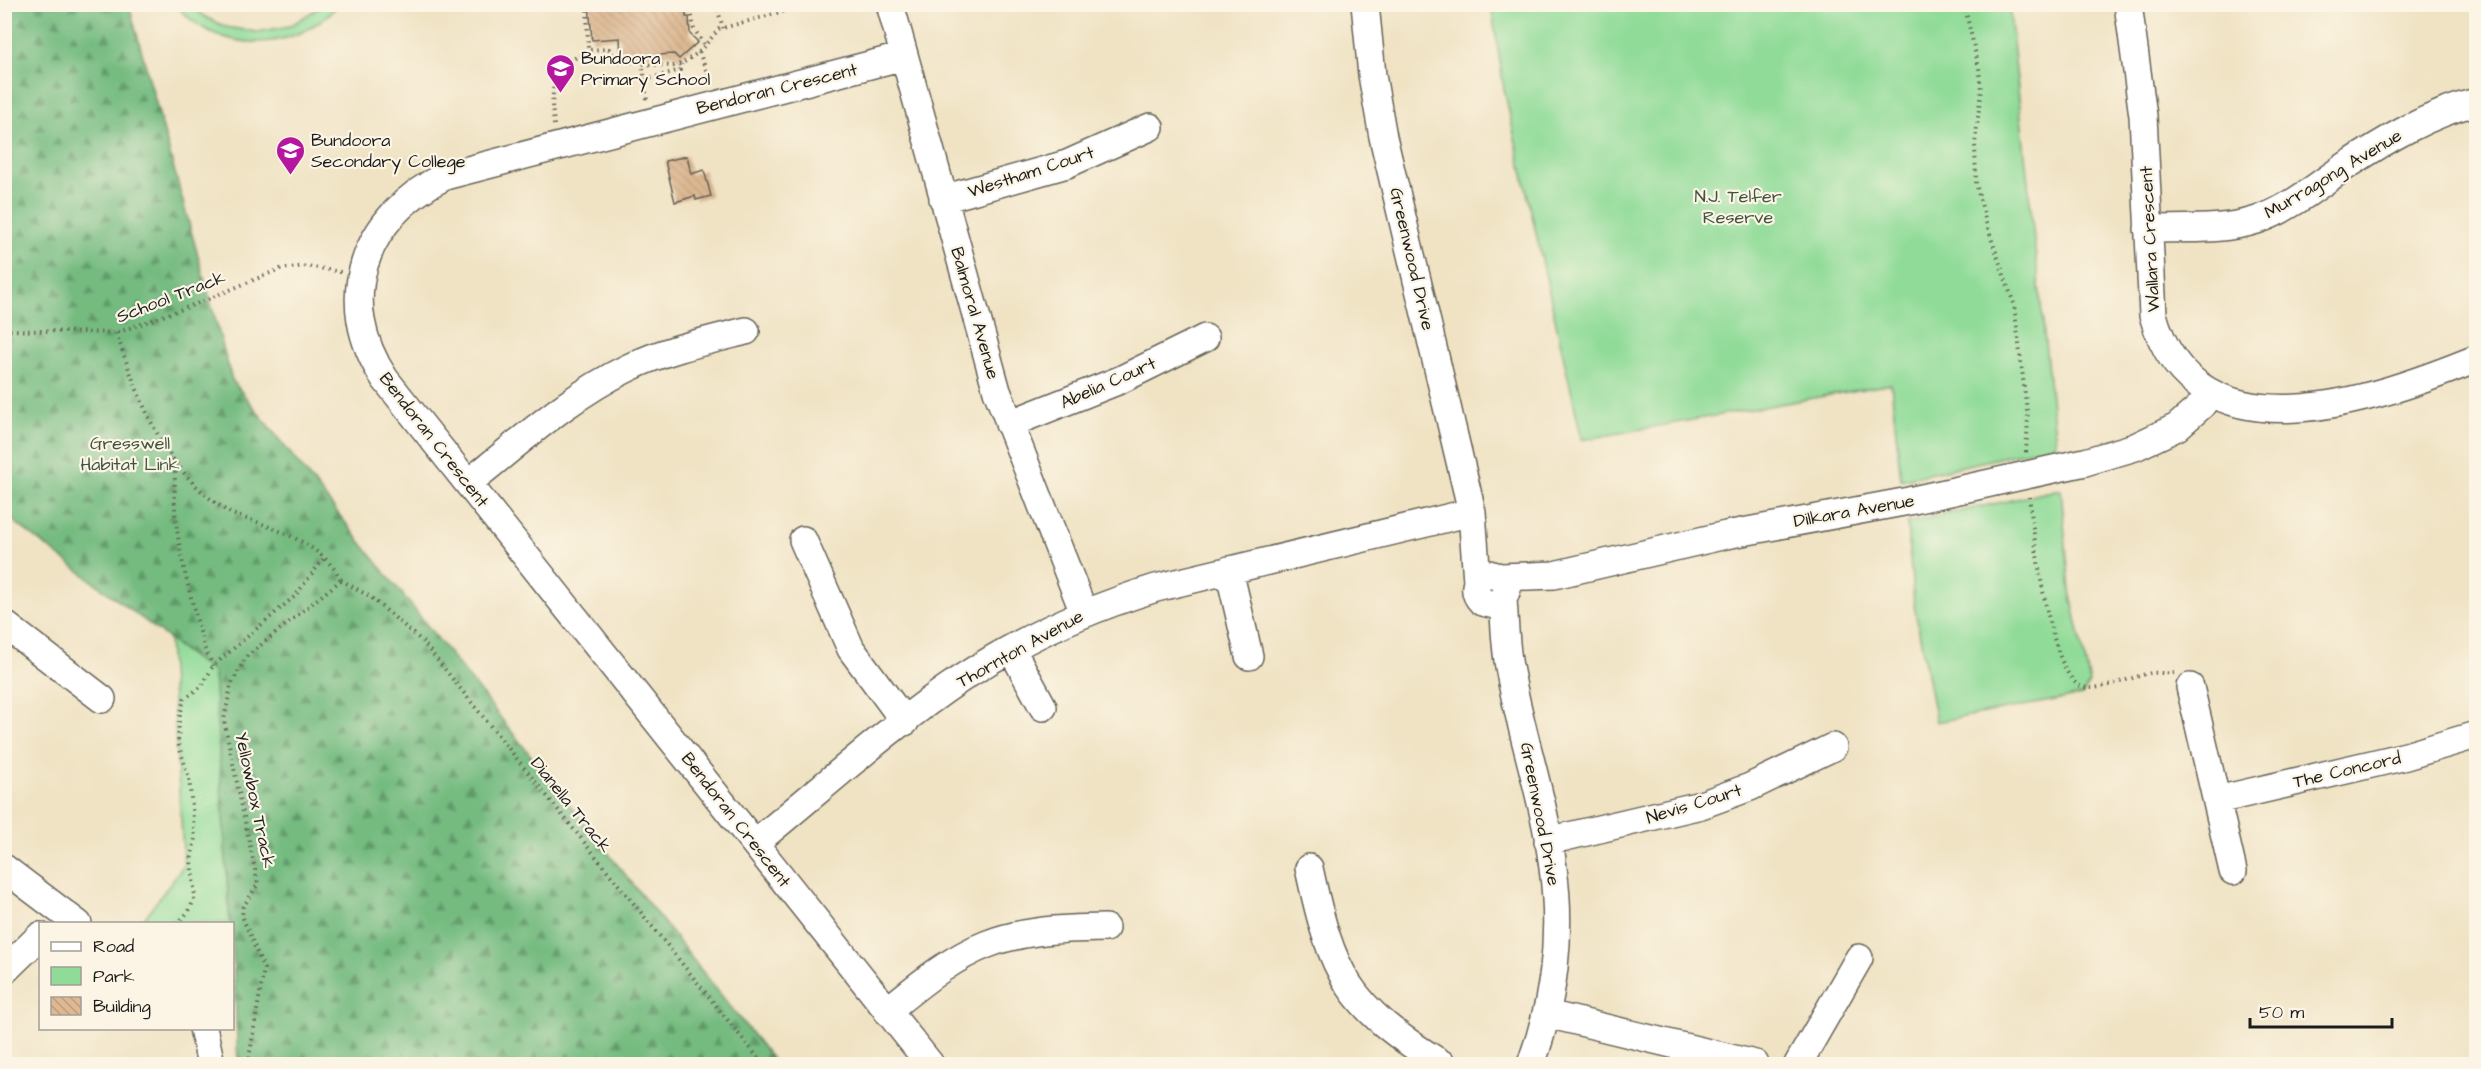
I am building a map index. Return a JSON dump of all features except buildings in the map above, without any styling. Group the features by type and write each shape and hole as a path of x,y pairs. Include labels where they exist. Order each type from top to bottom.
{"street":[{"name":"Balmoral Avenue","path":"890,4 987,359 1009,424 1084,613"},
{"name":"Greenwood Drive","path":"1365,4 1372,75 1383,137 1472,512 1494,589 1509,670 1553,868 1556,921 1553,972 1547,1014 1531,1065"},
{"name":"Wallara Crescent","path":"2128,4 2142,116 2153,315 2158,331 2175,362 2205,389 2244,406 2262,409 2301,408 2383,393 2476,359"},
{"name":"Bendoran Crescent","path":"904,56 464,170 426,185 400,205 381,227 365,261 359,297 363,331 373,359 385,380 930,1065"},
{"name":"Murragong Avenue","path":"2148,229 2225,227 2259,219 2298,198 2387,140 2447,111 2476,102"},
{"name":"Westham Court","path":"943,199 1067,164 1150,127"},
{"path":"468,483 563,407 604,381 652,358 746,330"},
{"name":"Abelia Court","path":"1009,424 1120,380 1205,338"},
{"name":"Dilkara Avenue","path":"1494,589 1726,535 1919,499 2085,462 2151,439 2205,389"},
{"name":"Thornton Avenue","path":"754,843 961,679 1084,613 1134,595 1229,570 1472,512"},
{"path":"803,540 851,649 905,722"},
{"path":"1229,570 1249,656"},
{"path":"4,624 109,704"},
{"path":"1012,650 1043,707"},
{"path":"2190,687 2232,871"},
{"name":"The Concord","path":"2217,800 2406,756 2476,735"},
{"name":"Nevis Court","path":"1548,841 1701,805 1750,787 1833,747"},
{"path":"4,868 65,920"},
{"path":"1309,868 1326,940 1343,978 1369,1011 1385,1026 1442,1065"},
{"path":"887,1011 955,958 998,938 1040,929 1105,928"},
{"path":"4,971 39,937"},
{"path":"1798,1065 1859,958"},
{"path":"1547,1014 1755,1065"},
{"path":"203,1030 210,1065"}],"path":[{"path":"587,4 588,50"},
{"path":"690,4 694,29 705,46"},
{"path":"717,4 723,28"},
{"path":"554,126 552,105 555,70 588,50 609,49 617,62 673,66 683,63 699,52 714,33 723,28 811,4"},
{"path":"1964,4 1979,68 1981,91 1975,143 1976,184 1987,226 2014,304 2028,418 2025,443 2034,492 2029,494 2039,569 2053,636 2067,674 2074,683 2089,688 2153,673 2185,671 2190,687"},
{"path":"699,52 712,86"},
{"path":"642,56 647,102"},
{"path":"645,80 680,70 683,63"},
{"name":"School Track","path":"4,330 116,333 196,304 280,269 307,266 342,272"},
{"path":"116,333 140,398 176,466 193,484 229,512 303,542 324,558 341,580"},
{"path":"176,466 173,492 175,525 204,647 213,666"},
{"path":"179,922 189,911 195,897 191,861 195,838 189,778 178,742 179,720 184,699 202,686 213,666 295,596 324,558"},
{"name":"Yellowbox Track","path":"248,1065 264,969 242,916 243,907 258,884 224,720 231,685 246,657 341,580"},
{"name":"Dianella Track","path":"341,580 369,596 422,641 763,1065"}],"green space":[{"name":"Gresswell Habitat Link","path":"4,5 129,5 232,380 776,1064 238,1064 234,922 230,922 214,673 5,515"},
{"path":"176,5 190,5 207,18 226,27 257,32 290,26 323,5 338,5 320,21 300,33 279,40 257,42 234,40 213,33 193,21"},
{"name":"N.J. Telfer Reserve","path":"1491,5 2009,5 2056,445 1901,480 1891,384 1582,440 1504,89"},
{"path":"2061,489 2070,591 2090,683 2082,695 1936,722 1914,605 1907,523"},
{"path":"169,640 214,673 230,922 141,922 184,865"}],"place":[{"name":"Bundoora Primary School","path":"560,94"},
{"name":"Bundoora Secondary College","path":"290,176"}]}
